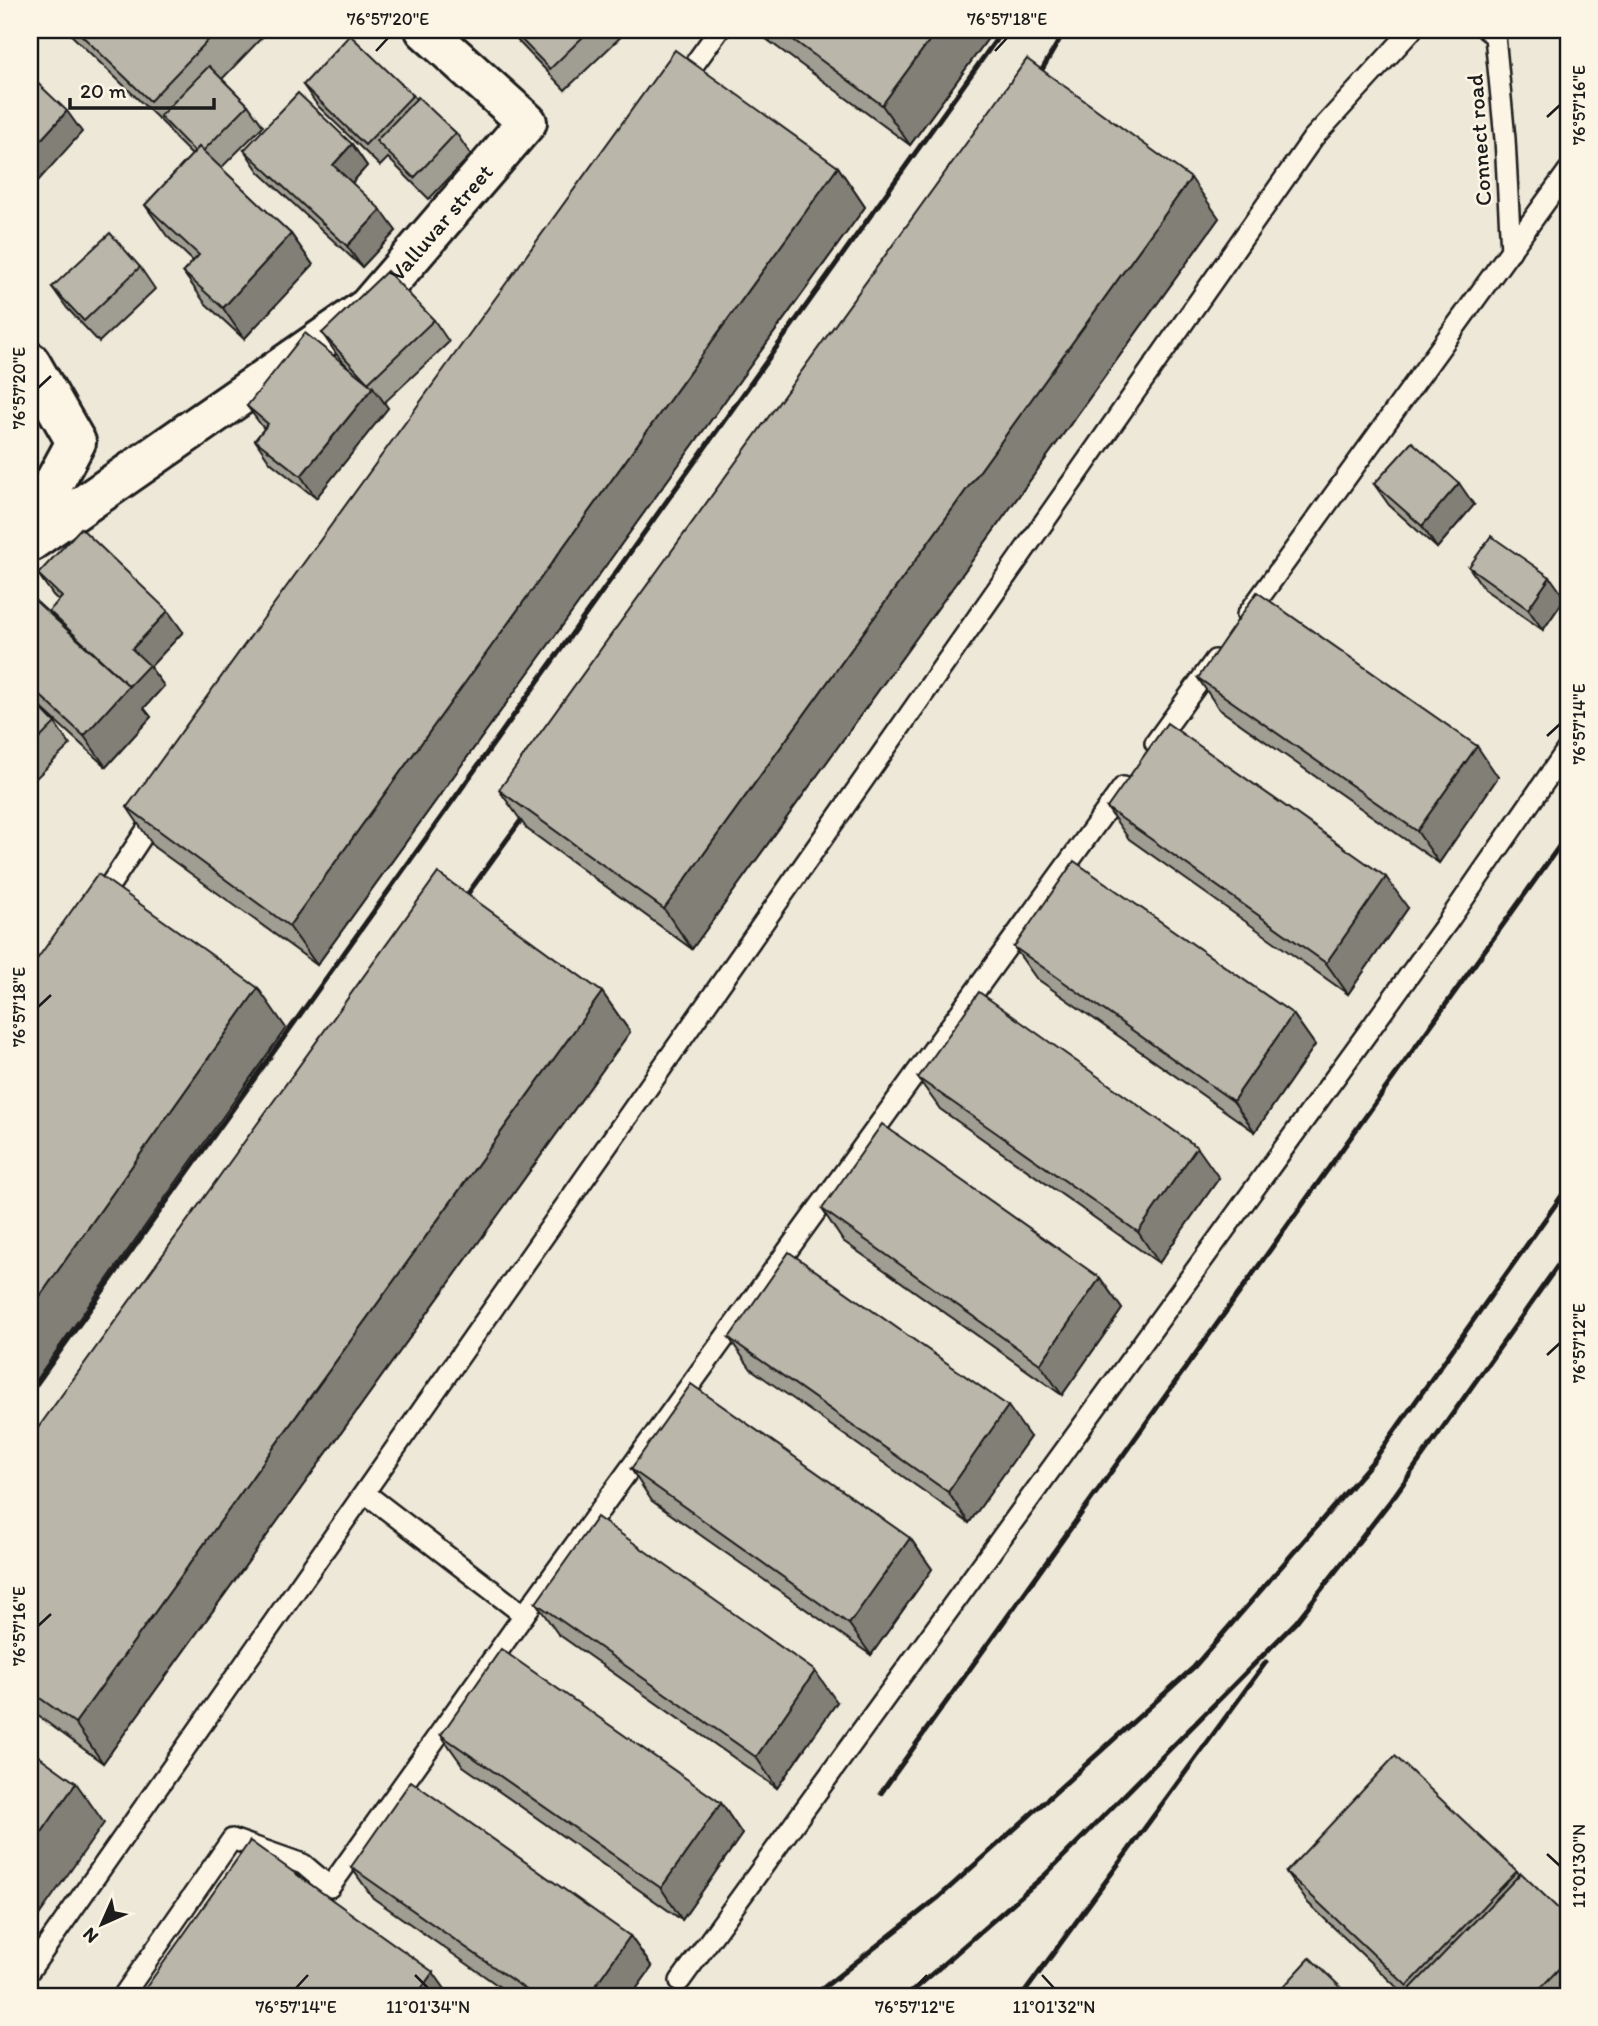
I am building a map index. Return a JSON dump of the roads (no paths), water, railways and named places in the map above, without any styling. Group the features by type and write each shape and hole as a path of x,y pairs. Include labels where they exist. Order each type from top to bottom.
{"street":[{"name":"Valluvar street","path":"30,542 368,307 527,122 425,30"},
{"path":"30,362 76,442 30,527"}],"lane":[{"path":"670,97 719,30"},
{"path":"30,1970 1313,138 1412,30"},
{"name":"Connect road","path":"1487,30 1495,36 1505,139 1511,251"},
{"path":"123,1996 232,1839 303,1864 330,1888 524,1615 1568,171"},
{"path":"680,1981 1438,934 1568,748"},
{"path":"83,925 167,799"},
{"path":"365,1493 524,1615"}],"railway":[{"path":"30,1393 1003,30"},
{"path":"1032,87 1065,30"},
{"path":"456,910 532,805"},
{"path":"881,1793 1568,834"},
{"path":"813,1996 939,1897 1194,1667 1374,1460 1568,1187"},
{"path":"907,1996 1045,1875 1296,1622 1395,1495 1568,1251"},
{"path":"1022,1996 1266,1662"}]}
